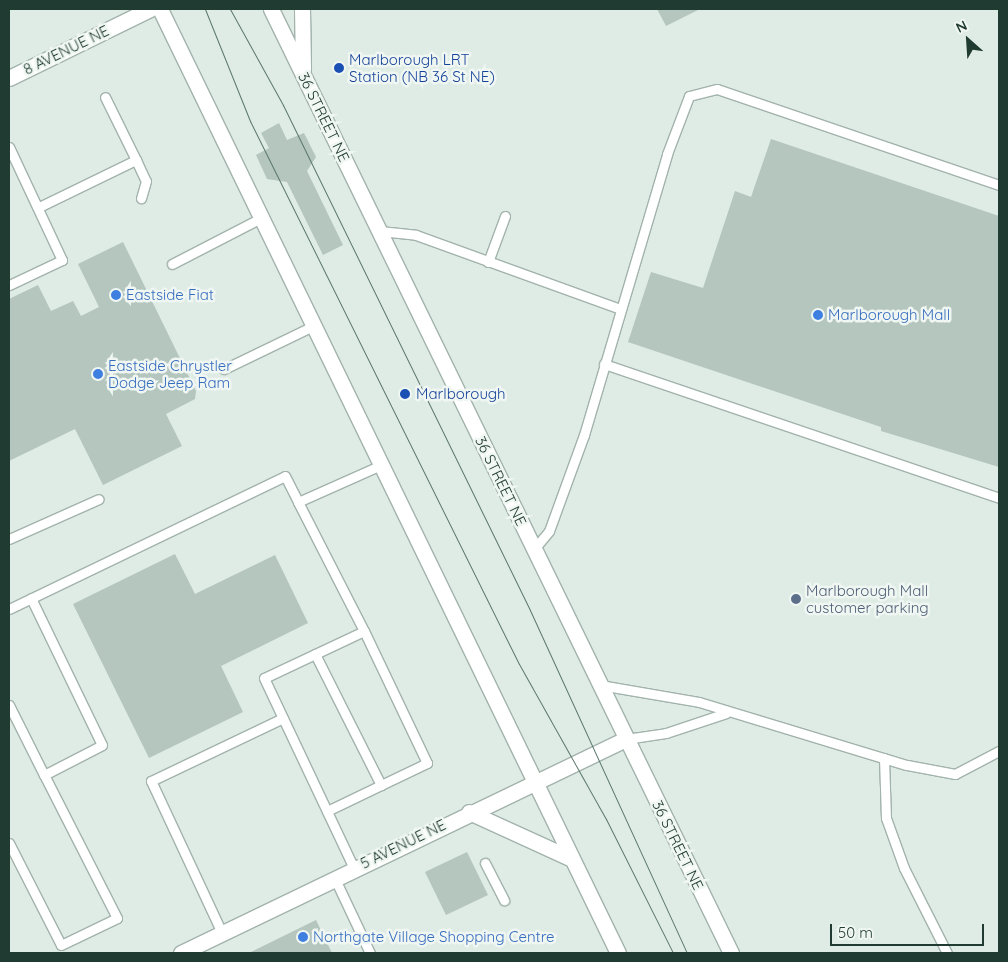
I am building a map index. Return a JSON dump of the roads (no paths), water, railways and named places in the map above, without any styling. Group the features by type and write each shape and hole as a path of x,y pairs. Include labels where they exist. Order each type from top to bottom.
{"main road":[{"name":"8 AVENUE NE","path":"9,78 150,9"},
{"path":"160,9 618,953"},
{"name":"36 STREET NE","path":"271,9 731,953"},
{"path":"302,9 303,73"},
{"name":"5 AVENUE NE","path":"181,953 469,812 626,739"},
{"path":"469,812 572,859"}],"lane":[{"path":"534,549 548,531 584,435 667,154 689,96 716,88 999,185"},
{"path":"105,97 146,181 141,198"},
{"path":"9,148 39,207 62,260 9,285"},
{"path":"39,207 136,160"},
{"path":"488,262 505,216"},
{"path":"172,264 261,218"},
{"path":"380,231 416,235 620,309"},
{"path":"224,369 313,326"},
{"path":"604,364 999,498"},
{"path":"298,502 381,465"},
{"path":"9,609 285,476 364,631 427,763 327,811"},
{"path":"9,539 99,499"},
{"path":"31,598 102,745 44,775"},
{"path":"354,868 264,678 364,631"},
{"path":"315,654 382,785"},
{"path":"600,685 699,702 726,713 884,758 954,774 999,751"},
{"path":"9,705 117,918 61,945 9,843"},
{"path":"626,739 666,733 726,713"},
{"path":"222,933 151,781 283,718"},
{"path":"884,758 886,818 904,868 947,953"},
{"path":"484,863 504,900"},
{"path":"334,877 370,953"}],"tram line":[{"path":"205,9 250,121 519,664 606,819 673,953"},
{"path":"230,9 283,105 529,608 687,953"}],"place":[{"name":"Marlborough LRT Station (NB 36 St NE)","path":"339,68"},
{"name":"Eastside Fiat","path":"116,295"},
{"name":"Marlborough Mall","path":"818,315"},
{"name":"Eastside Chrystler Dodge Jeep Ram","path":"98,374"},
{"name":"Marlborough","path":"405,394"},
{"name":"Marlborough Mall customer parking","path":"796,599"},
{"name":"Northgate Village Shopping Centre","path":"303,937"}]}
